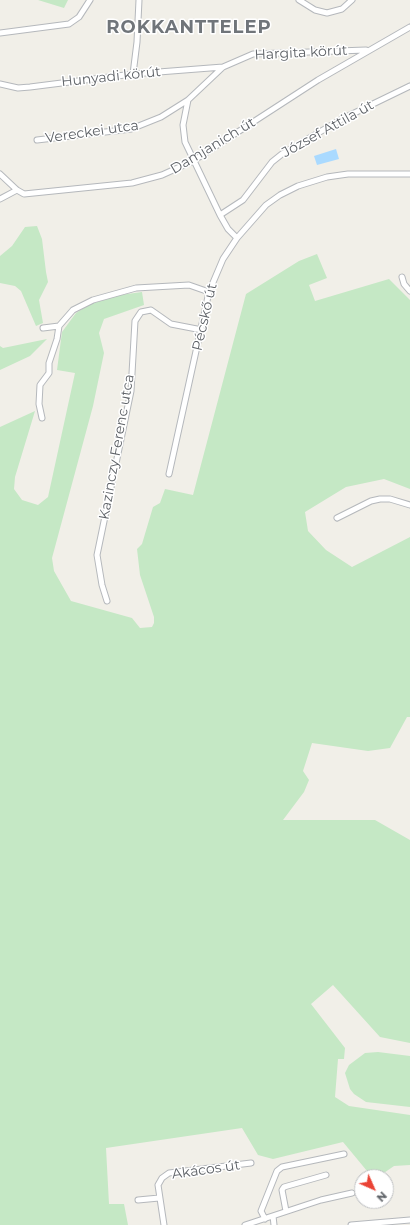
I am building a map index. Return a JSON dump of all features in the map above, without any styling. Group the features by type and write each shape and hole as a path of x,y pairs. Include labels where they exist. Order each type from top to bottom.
{"street":[{"path":"0,33 69,24 79,17 90,0"},
{"path":"133,74 137,42 139,0"},
{"path":"299,0 315,10 327,13 342,9 352,0"},
{"name":"Damjanich út","path":"17,190 24,194 139,182 170,172 193,161 367,50 410,27"},
{"name":"Hargita körút","path":"188,100 223,67 243,57 260,53 367,50"},
{"name":"Hunyadi körút","path":"0,84 18,88 133,74 223,67"},
{"name":"József Attila út","path":"220,215 243,200 272,162 282,154 342,119 410,86"},
{"path":"188,100 183,132 185,142 228,230 237,238"},
{"name":"Vereckei utca","path":"37,140 131,129 161,117 188,100"},
{"path":"0,174 17,190 0,199"},
{"name":"Pécskő út","path":"169,474 202,330 209,292 223,259 237,238 266,205 280,195 303,184 327,177 348,174 410,174"},
{"path":"402,277 404,284 410,291"},
{"path":"42,418 39,390 42,382 49,373 49,363 57,339 59,326 67,316 79,306 125,290 189,285 209,292"},
{"name":"Kazinczy Ferenc utca","path":"107,601 102,585 97,555 131,391 135,321 142,311 150,310 171,324 202,330"},
{"path":"43,328 59,326"},
{"path":"337,518 380,498 410,505"},
{"path":"265,1218 261,1211 277,1171 282,1167 344,1154"},
{"name":"Akácos út","path":"159,1198 158,1186 162,1178 169,1173 251,1164"},
{"path":"286,1211 282,1190 284,1187 326,1175"},
{"path":"245,1225 322,1200 352,1194"},
{"path":"138,1200 159,1198 164,1225"},
{"path":"273,1216 274,1225"},
{"path":"351,1225 410,1220"}],"green space":[{"path":"38,0 68,0 64,8"},
{"path":"37,226 42,239 48,282 39,300 43,323 36,326 21,291 15,286 0,283 0,256 12,246 25,227"},
{"path":"317,254 327,278 309,285 315,301 389,279 410,300 410,489 384,479 346,487 305,512 308,531 326,550 352,567 410,537 410,717 407,717 390,748 368,751 312,743 303,771 309,780 304,792 283,820 375,820 410,840 410,1043 380,1037 333,985 311,1004 345,1048 344,1059 338,1059 335,1097 349,1106 410,1115 410,1165 394,1166 390,1169 365,1169 343,1142 273,1159 258,1155 242,1128 106,1148 109,1204 124,1204 128,1225 0,1225 0,427 35,411 15,477 14,489 22,500 38,505 48,497 75,373 57,370 62,332 76,313 90,304 120,295 142,292 144,305 104,319 99,333 104,353 93,406 52,558 54,571 71,601 132,618 140,628 152,627 154,617 140,575 137,549 142,544 153,507 160,503 165,489 193,495 246,294 299,261"},
{"path":"47,339 30,356 0,370 0,346 3,348"},
{"path":"378,1052 410,1056 410,1107 366,1102 354,1094 350,1089 345,1073 349,1065 365,1053"}],"water":[{"path":"336,149 339,159 317,165 314,156"}],"district":[{"name":"ROKKANTTELEP","path":"189,28"}]}
